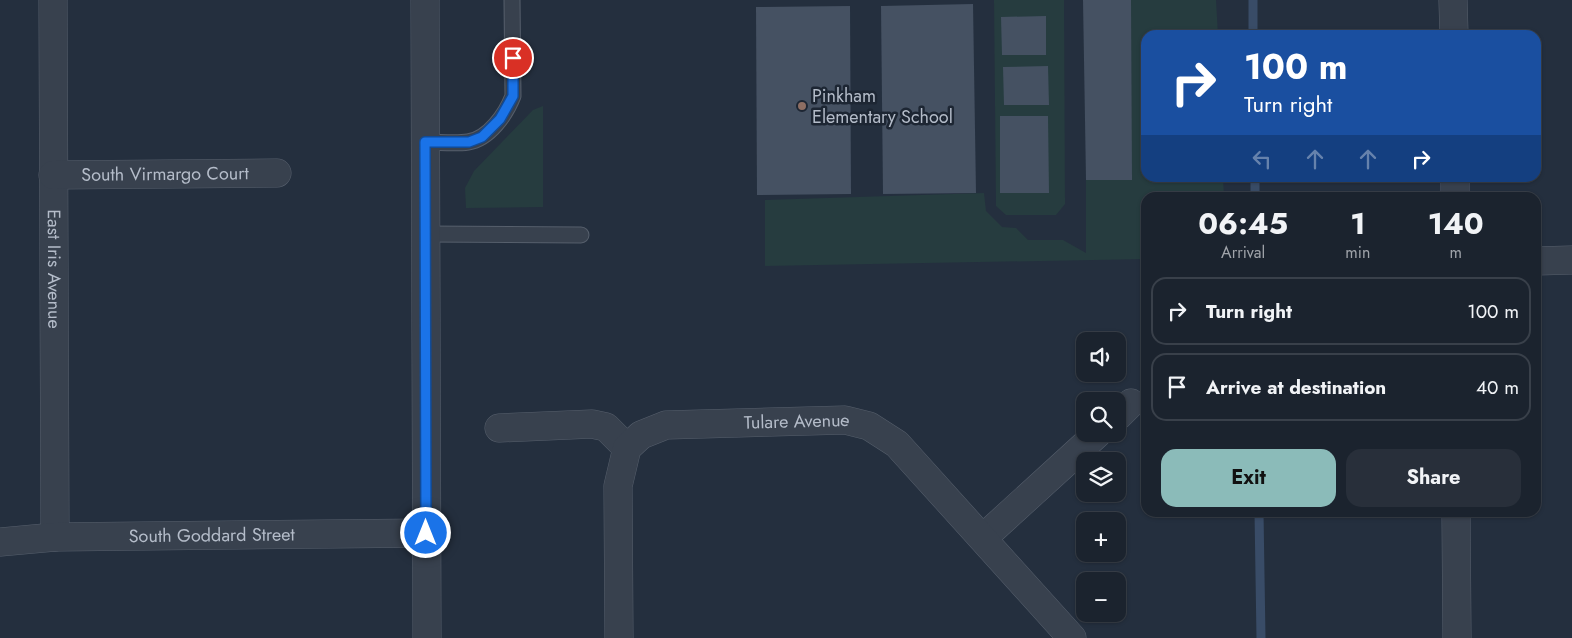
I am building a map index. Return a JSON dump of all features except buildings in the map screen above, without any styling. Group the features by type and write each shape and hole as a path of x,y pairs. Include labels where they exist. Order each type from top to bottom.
{"street":[{"name":"East Iris Avenue","path":"53,0 55,537"},
{"path":"425,0 427,638"},
{"path":"1453,0 1454,30"},
{"name":"South Virmargo Court","path":"53,175 277,172"},
{"path":"1541,261 1572,260"},
{"name":"Tulare Avenue","path":"627,448 641,435 666,425 845,420 868,426 897,444 1072,638"},
{"path":"500,428 592,424 606,427 627,448 618,486 620,638"},
{"path":"982,538 1088,442"},
{"path":"1456,517 1457,638"},
{"name":"South Goddard Street","path":"0,542 55,537 426,533"}],"lane":[{"path":"425,142 469,142 482,137 508,109 513,96 512,0"},
{"path":"426,234 582,234"}],"green space":[{"path":"994,0 1064,0 1065,204 1056,215 1006,215 996,206"},
{"path":"1086,0 1216,0 1218,30 1141,30 1141,182 1223,182 1224,192 1141,192 1141,259 765,266 765,200 984,193 986,211 1002,227 1016,228 1028,240 1063,240 1086,253"},
{"path":"543,106 543,207 466,208 465,188 474,171 533,110"}],"waterway":[{"path":"1253,0 1253,30"},
{"path":"1255,182 1255,192"},
{"path":"1259,517 1261,638"}],"place":[{"name":"Pinkham Elementary School","path":"802,106"}],"route":[{"path":"426,533 425,142 469,142 482,137 508,109 513,96 513,58"}]}
